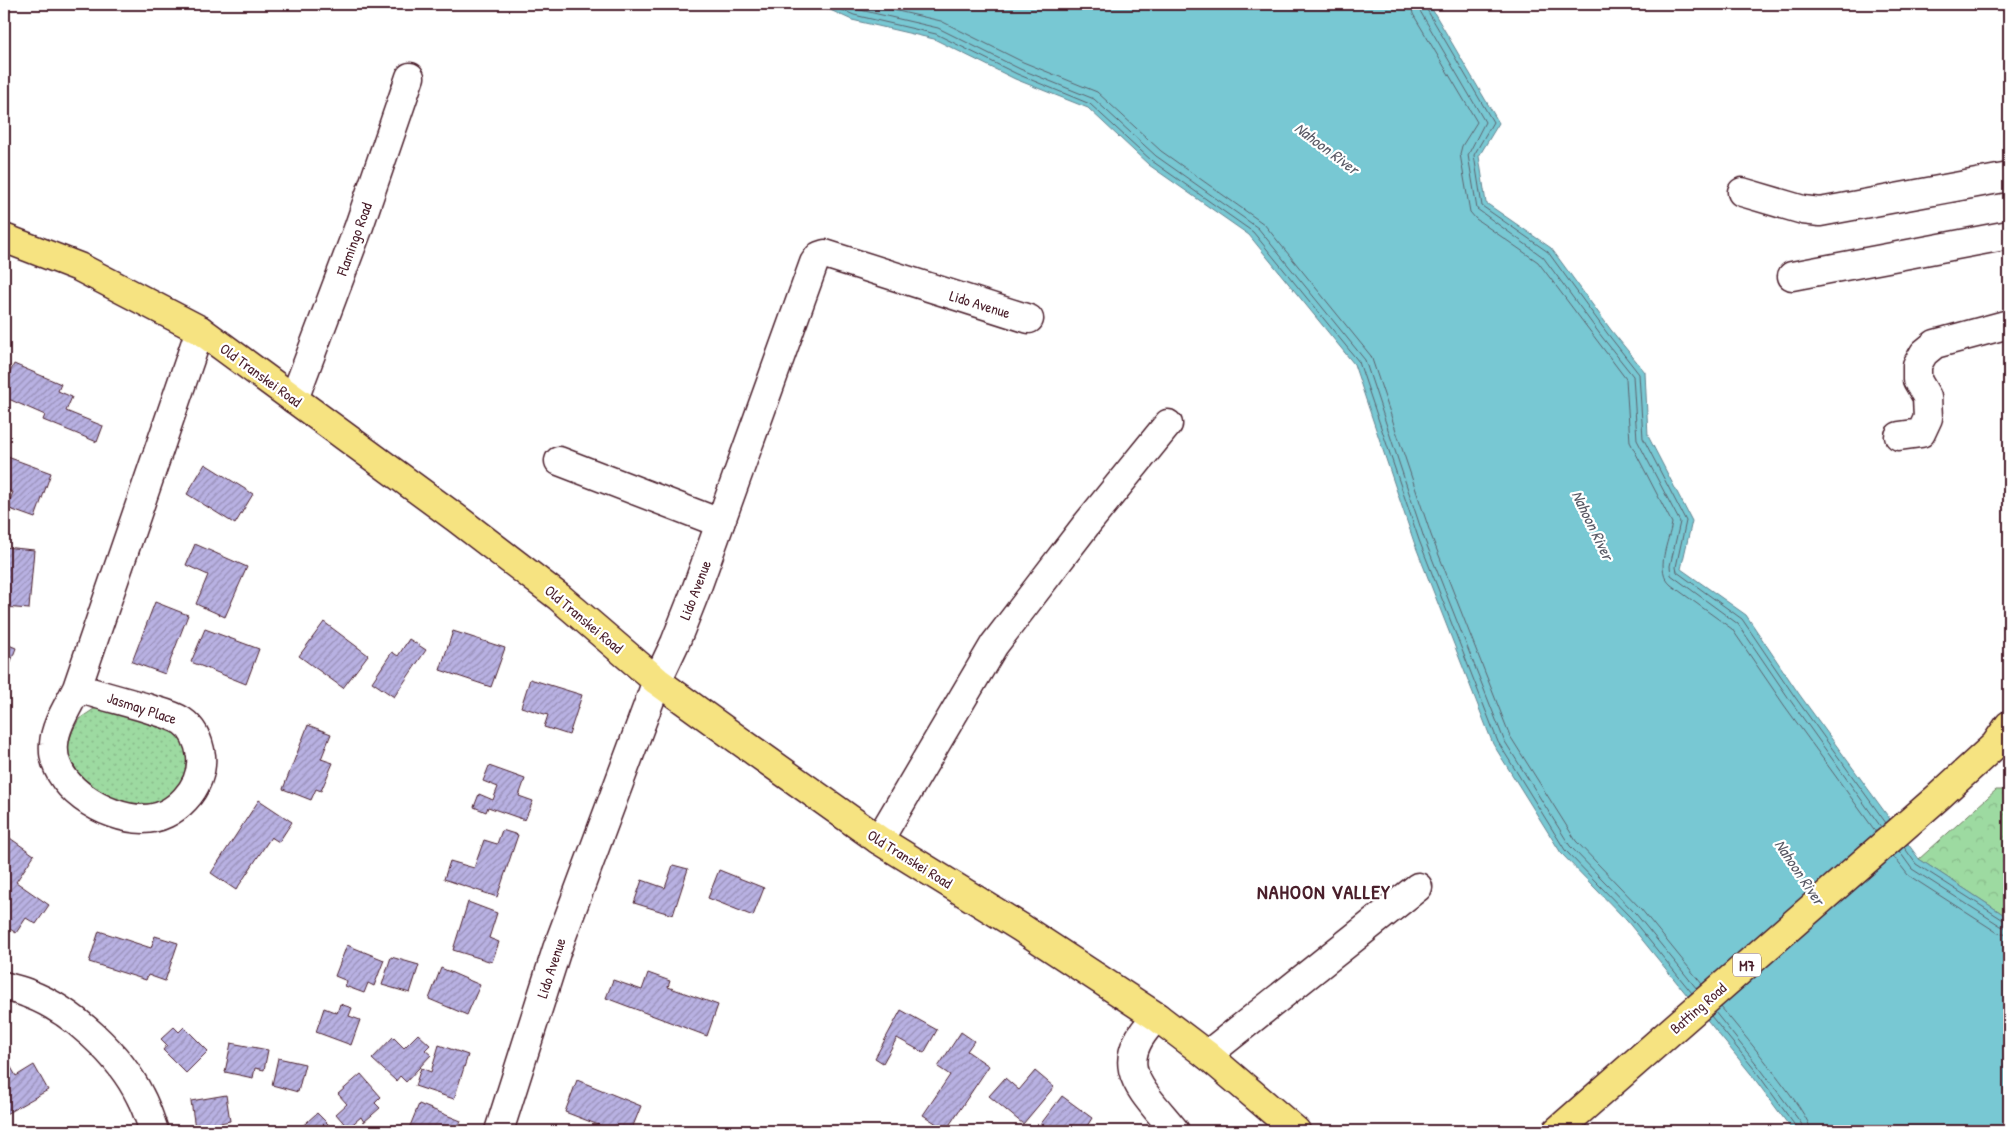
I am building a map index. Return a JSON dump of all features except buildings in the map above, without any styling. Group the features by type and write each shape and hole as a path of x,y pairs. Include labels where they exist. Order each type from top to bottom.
{"main road":[{"name":"Old Transkei Road","path":"4,238 48,253 79,267 200,330 456,518 558,597 657,681 879,840 1020,927 1157,1017 1207,1055 1296,1131"},
{"name":"Batting Road","path":"1557,1131 1937,798 2005,736"},
{"name":"Old Transkei Road","path":"1238,1083 1272,1131"}],"street":[{"name":"Flamingo Road","path":"294,399 358,229 410,77"},
{"path":"1742,192 1803,210 1820,212 2009,177"},
{"path":"1792,276 2009,235"},
{"name":"Lido Avenue","path":"499,1131 557,949 657,681 678,634 720,523 814,263 819,256 824,254 1029,319"},
{"path":"1899,436 1920,433 1928,418 1928,397 1917,380 1917,365 1924,353 1935,344 2009,324"},
{"name":"Jasmay Place","path":"77,688 174,716 192,729 200,748 201,770 194,789 186,798 166,813 143,819 112,812 92,802 73,789 62,777 56,766 54,743 59,724 77,688 200,330"},
{"path":"879,840 994,645 1086,525 1168,424"},
{"path":"559,461 720,523"},
{"path":"1207,1055 1418,886"},
{"path":"4,986 31,994 79,1022 120,1065 140,1095 154,1131"},
{"path":"1157,1017 1144,1029 1134,1048 1132,1054 1133,1072 1135,1080 1142,1091 1175,1131"}],"green space":[{"path":"114,706 140,715 167,728 178,736 185,746 188,759 186,774 183,781 168,800 151,804 133,804 105,796 85,788 70,766 68,746 72,732 79,719 94,709"},
{"path":"1996,790 2009,790 2009,918 1919,859"}],"water":[{"name":"Nahoon River","path":"817,4 1429,4 1499,123 1479,156 1486,203 1551,248 1611,330 1645,372 1648,436 1692,521 1681,569 1746,615 1799,694 1919,859 2009,918 2009,1131 1793,1131 1751,1074 1627,921 1561,853 1493,744 1414,542 1354,364 1249,235 1149,165 1088,108 1015,79 934,39 852,20"}],"district":[{"name":"NAHOON VALLEY","path":"1324,891"}]}
